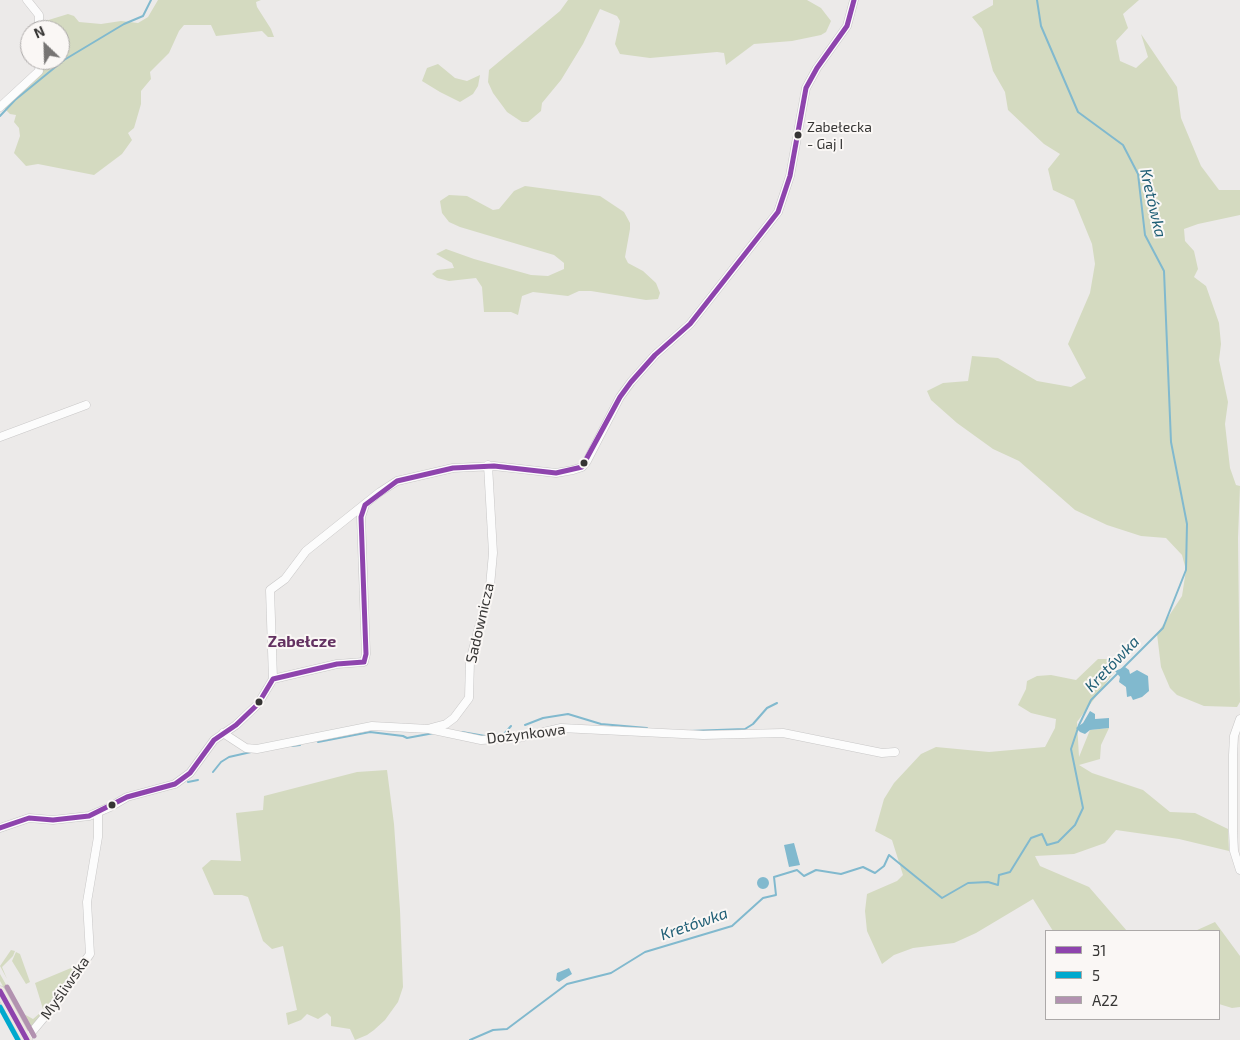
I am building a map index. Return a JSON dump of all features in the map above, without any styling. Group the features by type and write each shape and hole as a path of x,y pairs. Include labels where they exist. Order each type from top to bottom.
{"main road":[{"path":"0,991 26,1040"}],"street":[{"path":"27,0 39,15 39,20"},
{"path":"0,828 29,818 70,820 98,812 127,797 160,789 182,780 197,764 209,744 258,704 273,678 270,590 284,579 306,551 397,480 453,468 488,465 556,473 582,467 587,461 620,397 631,382 655,354 690,324 778,212 790,176 806,88 817,68 847,26 854,0"},
{"path":"0,107 39,70"},
{"path":"0,437 86,405"},
{"name":"Sadownicza","path":"429,728 446,724 454,718 469,698 470,661 491,579 493,553 488,465"},
{"path":"273,678 337,664 364,662 366,654 361,518 365,505"},
{"path":"1240,719 1234,736 1233,755 1234,851 1240,870"},
{"name":"Dożynkowa","path":"223,733 246,748 257,749 362,726 429,728 481,740 518,738 561,728 668,734 783,733 882,753 895,752"},
{"name":"Myśliwska","path":"26,1040 90,954 87,902 98,837 98,812"}],"green space":[{"path":"158,0 261,0 256,2 257,7 274,37 268,37 262,31 216,36 211,25 184,25 179,31 169,53 150,72 151,79 141,91 141,104 134,128 128,133 132,140 122,154 94,175 38,164 26,166 14,153 20,136 19,128 14,122 16,115 10,114 4,108 37,78 42,70 70,70 70,20 48,20 68,14 74,16 79,22 101,24 121,21 138,23 148,17"},
{"path":"568,0 807,0 821,8 831,21 826,32 821,35 792,41 754,44 726,65 724,53 717,52 650,58 620,54 615,44 620,21 617,16 600,9 583,44 561,80 542,103 541,111 528,122 522,122 507,112 493,93 488,82 489,70 560,11"},
{"path":"993,0 1139,0 1123,14 1128,28 1116,41 1120,61 1136,68 1148,57 1141,34 1177,87 1181,118 1201,166 1219,190 1240,190 1240,215 1184,229 1185,241 1194,251 1198,269 1194,277 1206,286 1219,323 1221,344 1219,360 1228,402 1225,424 1230,468 1236,485 1240,486 1238,538 1240,702 1237,707 1204,706 1177,695 1170,688 1161,667 1157,634 1182,596 1186,570 1182,555 1166,538 1141,536 1107,525 1075,510 1019,461 993,449 957,423 931,400 927,391 943,383 968,381 972,356 998,358 1037,381 1071,387 1086,378 1068,344 1090,293 1095,264 1092,244 1074,200 1053,190 1048,169 1060,154 1044,144 1008,110 1005,92 993,71 982,29 972,17 993,5"},
{"path":"438,64 455,78 467,81 480,75 478,86 473,94 460,102 422,81 427,68"},
{"path":"525,186 600,196 624,212 630,223 625,257 628,263 643,271 656,283 660,293 658,299 646,300 591,291 579,291 568,296 533,292 522,296 518,315 511,312 484,312 482,287 476,278 449,281 437,278 432,274 437,270 454,268 452,263 436,254 446,249 531,275 548,276 564,269 564,263 554,255 460,227 449,222 442,213 440,201 449,195 467,196 493,210 499,209 514,191"},
{"path":"1098,659 1107,659 1115,671 1077,722 1079,757 1090,730 1109,728 1101,745 1100,759 1079,765 1092,773 1143,790 1170,812 1195,813 1228,829 1229,851 1179,839 1116,830 1105,843 1074,854 1035,856 1040,866 1089,887 1126,930 1052,930 1033,899 976,933 954,943 913,948 894,955 882,964 867,931 865,911 867,894 897,881 903,875 892,840 875,831 884,799 894,783 921,754 936,747 989,752 1045,747 1055,728 1056,719 1031,713 1018,705 1026,689 1027,681 1037,676 1051,675 1076,680"},
{"path":"387,770 394,824 400,910 403,987 398,1002 385,1020 374,1030 355,1040 350,1029 331,1026 331,1017 327,1013 318,1019 307,1014 301,1020 288,1025 286,1013 297,1010 283,946 272,949 263,941 248,897 242,895 214,895 202,868 211,860 241,861 236,813 263,810 264,796 357,772"},
{"path":"1215,922 1240,956 1240,1007 1232,1008 1220,1004 1220,930 1197,930"},
{"path":"11,950 15,951 13,956 2,967 7,979 0,966"},
{"path":"16,952 20,954 30,982 26,984 12,961"},
{"path":"71,968 75,970 47,1008 43,1009 35,983"},
{"path":"0,974 22,1013 33,1019 40,1013 41,1015 28,1031 0,981"}],"water":[{"path":"1125,667 1129,670 1130,674 1137,670 1148,676 1149,691 1142,697 1133,700 1131,696 1127,697 1126,687 1119,682 1120,677 1115,671"},
{"path":"1090,711 1095,714 1095,719 1109,718 1109,728 1090,730 1085,734 1080,732 1076,728 1083,723"},
{"path":"794,843 800,865 789,867 784,845"},
{"path":"761,877 765,877 769,883 765,889 761,889 757,885 757,881"},
{"path":"569,968 572,974 559,982 556,980 557,973"}],"waterway":[{"path":"0,116 15,100 64,60 124,24 143,16 151,0"},
{"name":"Kretówka","path":"470,1040 493,1030 507,1029 567,984 611,973 645,952 732,926 763,898 776,895 774,877 797,870 804,876 816,870 841,874 863,867 875,873 884,866 889,855 942,898 968,883 988,882 998,885 999,875 1010,872 1031,838 1042,834 1047,845 1058,842 1075,825 1083,808 1071,749 1079,725 1091,700 1163,628 1186,570 1187,524 1171,442 1164,271 1145,235 1138,174 1123,145 1078,112 1041,26 1037,0"},
{"path":"689,731 745,729 753,724 767,708 777,703"},
{"path":"525,725 543,718 568,714 601,724 647,728"},
{"path":"462,732 485,736 504,734 511,726"},
{"path":"318,742 370,732 407,738 434,733"},
{"path":"292,746 300,745"},
{"path":"213,772 221,762 229,757 251,752"},
{"path":"188,782 198,780"}],"transit line":[{"name":"31","path":"364,662 366,654 361,517 365,505 397,481 453,468 494,466 556,473 582,467 620,397 631,382 655,355 690,324 778,212 790,176 806,88 817,68 847,26 854,0"},
{"name":"31","path":"0,828 29,818 53,820 89,816 127,797 175,784 190,773 214,740 236,725 258,704 273,679 337,664 364,662"},
{"name":"A22","path":"7,987 34,1036"},
{"name":"31","path":"0,991 27,1040"},
{"name":"5","path":"0,1007 18,1040"}],"place":[{"name":"Zabełecka - Gaj I","path":"798,135"}],"district":[{"name":"Zabełcze","path":"302,642"}]}
